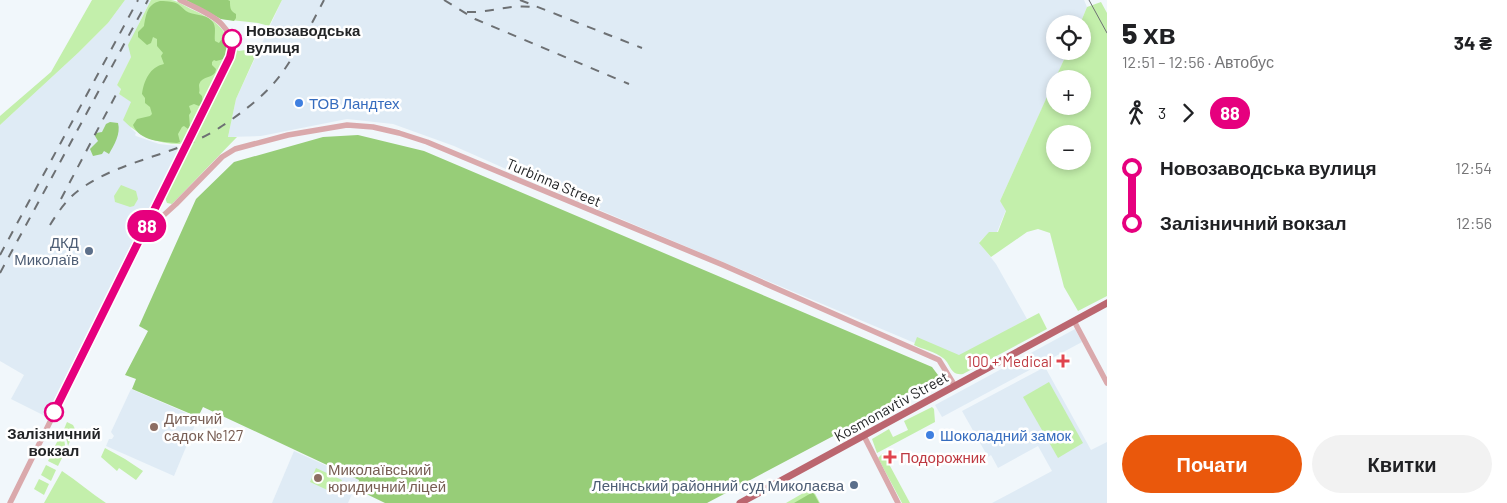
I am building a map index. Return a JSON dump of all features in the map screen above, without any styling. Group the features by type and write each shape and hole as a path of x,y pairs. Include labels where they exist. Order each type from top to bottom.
{"main road":[{"name":"Kosmonavtiv Street","path":"740,503 1107,303"}],"street":[{"path":"10,503 230,57 232,39 220,21 180,0"},
{"name":"Turbinna Street","path":"143,234 176,204 222,157 235,148 288,135 347,124 373,127 427,142 862,325 939,360 955,386"},
{"path":"1074,321 1107,383"},
{"path":"864,436 898,503"}],"shaded area":[{"path":"125,0 151,0 139,23 131,57 117,85 121,88 119,94 132,102 131,128 136,133 136,136 159,144 177,146 179,150 47,417 11,399 24,375 0,361 0,125 108,23"},
{"path":"282,0 1084,0 1087,7 1084,15 1046,15 1046,60 1064,60 1059,70 1046,70 1046,100 1000,201 1006,210 997,232 989,233 979,242 996,264 1027,319 955,360 588,205 454,146 393,124 347,119 261,136 228,137 236,99"},
{"path":"1075,329 1082,342 942,417 935,405"},
{"path":"1045,367 1091,450 1107,442 1107,503 992,503 1052,471 1038,446 998,468 991,455 988,457 962,411"},
{"name":"Дитячий садок №127","path":"131,389 198,418 174,476 106,446 109,439 112,439 114,436 111,432"},
{"name":"Миколаївський юридичний ліцей","path":"294,451 358,480 348,503 272,503"}],"green space":[{"path":"92,0 125,0 108,23 79,52 0,125 0,116 51,72"},
{"path":"151,0 171,0 201,14 220,27 227,39 227,56 185,140 180,144 156,141 142,135 123,120 131,102 119,94 121,89 117,85 131,57 128,45"},
{"path":"186,0 282,0 269,26 221,19"},
{"path":"186,0 228,0 230,1 231,10 236,14 236,18 234,21 221,19"},
{"path":"160,1 178,4 189,13 209,18 214,25 215,41 219,43 225,39 228,47 224,59 212,62 216,69 213,75 203,79 199,85 199,93 202,96 203,102 199,106 194,104 189,106 191,112 189,115 190,127 188,129 184,126 182,127 178,134 180,142 177,143 152,140 140,134 133,125 137,119 152,114 150,107 145,103 145,98 142,94 143,89 151,71 164,64 161,56 163,53 157,46 157,39 153,37 151,43 147,45 138,37 138,32 144,26 150,7"},
{"path":"1101,2 1107,13 1107,296 1078,311 1064,287 1050,233 1038,229 1027,232 991,257 979,243 989,232 998,232 1006,211 1000,201 1046,99 1046,115 1091,115 1091,70 1059,70 1064,60 1091,60 1091,15 1084,15 1087,7"},
{"path":"259,48 236,99 228,137 237,137 172,204 167,203 165,198 234,58 236,50"},
{"path":"110,122 118,123 119,127 115,143 109,154 104,151 102,154 93,156 90,149 98,141 95,136 96,133 102,132 106,124"},
{"path":"358,135 424,151 932,367 941,379 707,503 385,503 356,489 359,480 203,407 198,417 132,389 136,379 125,375 148,331 139,326 196,199 234,162 323,137"},
{"path":"121,185 136,191 138,199 134,206 130,207 115,202 114,196"},
{"path":"1039,313 1047,329 963,374 953,371 946,360 940,356 914,345 917,337 959,355"},
{"path":"1049,382 1083,443 1058,458 1023,397"},
{"path":"932,407 934,409 935,422 877,453 872,439 889,429 893,437 908,430 904,421"},
{"path":"67,422 73,425 75,429 68,446 64,429"},
{"path":"63,433 66,451 55,446"},
{"path":"105,448 143,471 136,480 119,468 117,471 101,457"},
{"path":"53,451 63,456 58,466 48,461"},
{"path":"883,453 910,503 902,503 878,458"},
{"path":"46,465 56,470 51,481 41,475"},
{"path":"316,468 342,480 336,494 310,482"},
{"path":"62,471 95,495 106,503 44,503"},
{"path":"39,479 49,484 44,495 34,489"},
{"path":"812,488 820,503 786,503"},
{"path":"813,492 819,503 794,503"}],"tram line":[{"path":"1089,0 1107,33"}],"railway":[{"path":"0,255 138,0"},
{"path":"0,273 148,0"},
{"path":"50,225 71,197 96,179 205,136 230,121 254,102 282,73 324,0"},
{"path":"444,0 475,19 629,84"},
{"path":"520,0 642,48"},
{"path":"467,12 524,6 532,7"},
{"path":"61,199 119,89"}],"bus line":[{"name":"88","path":"54,412 230,57 232,39"}],"place":[{"name":"Новозаводська вулиця","path":"232,39"},
{"name":"ТОВ Ландтех","path":"299,103"},
{"name":"ДКД Миколаїв","path":"89,251"},
{"name":"100 + Medical","path":"1063,361"},
{"name":"Залізничний вокзал","path":"54,412"},
{"name":"Дитячий садок №127","path":"154,427"},
{"name":"Шоколадний замок","path":"930,435"},
{"name":"Подорожник","path":"890,457"},
{"name":"Миколаївський юридичний ліцей","path":"318,478"},
{"name":"Ленінський районний суд Миколаєва","path":"854,485"}]}
